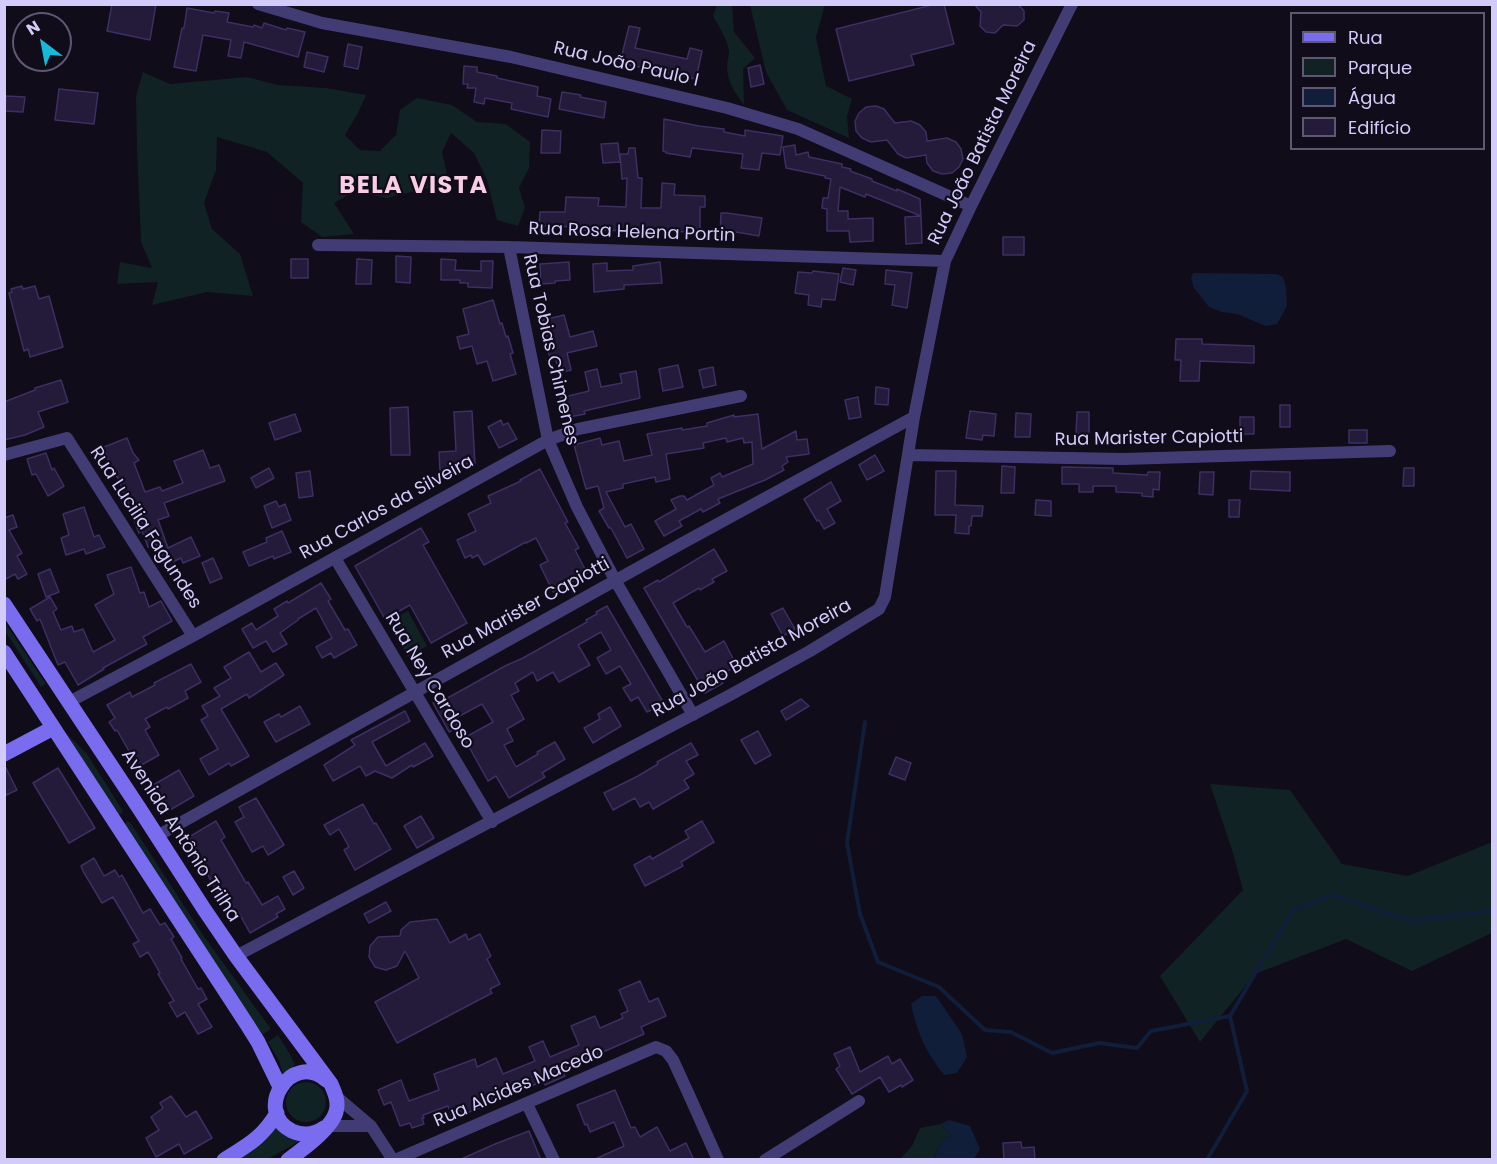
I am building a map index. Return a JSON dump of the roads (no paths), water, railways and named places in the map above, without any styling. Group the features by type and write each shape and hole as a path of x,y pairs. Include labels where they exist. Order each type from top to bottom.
{"main road":[{"name":"Avenida Antônio Trilha","path":"4,604 204,909 334,1090"},
{"path":"4,652 248,1026 280,1087"},
{"path":"4,754 53,728"},
{"path":"288,1160 308,1145 327,1126 336,1113 334,1090 322,1076 311,1072 300,1073 288,1078 280,1087 275,1100 281,1122 289,1130 309,1134 319,1132 327,1126"},
{"path":"224,1160 253,1142 263,1133 277,1113"}],"street":[{"name":"Rua João Paulo I","path":"258,4 322,23 511,57 727,108 798,129 971,206"},
{"name":"Rua João Batista Moreira","path":"236,956 693,715 810,651 879,609 885,597 914,417 945,261 1072,4"},
{"name":"Rua Rosa Helena Portin","path":"318,245 508,247 945,261"},
{"name":"Rua Tobias Chimenes","path":"508,247 548,440 577,507 615,580 693,715"},
{"name":"Rua Carlos da Silveira","path":"69,702 548,440 578,429 741,396"},
{"name":"Rua Marister Capiotti","path":"157,836 615,580 914,417"},
{"name":"Rua Lucilia Fagundes","path":"4,455 67,438 193,636"},
{"name":"Rua Marister Capiotti","path":"908,455 1123,459 1390,451"},
{"name":"Rua Ney Cardoso","path":"335,558 492,822"},
{"name":"Rua Alcides Macedo","path":"394,1160 656,1047 666,1051 672,1060 718,1160"},
{"path":"334,1090 371,1126 394,1160"},
{"path":"765,1160 860,1101"},
{"path":"527,1104 554,1160"},
{"path":"327,1126 371,1126"}],"water":[{"path":"1193,273 1276,274 1283,277 1287,306 1277,324 1266,326 1237,314 1222,312 1209,307 1194,288 1191,278"},
{"path":"922,996 936,996 962,1034 967,1057 957,1073 944,1075 923,1042 911,1004"},
{"path":"949,1120 970,1126 980,1149 974,1159 934,1159 941,1142 951,1135 941,1124"}],"waterway":[{"path":"865,722 847,843 860,914 878,962 939,987 985,1030 1011,1032 1052,1053 1099,1043 1137,1048 1151,1031 1230,1016 1293,910 1333,895 1412,921 1492,911"},
{"path":"1207,1160 1247,1091 1230,1016"}],"district":[{"name":"BELA VISTA","path":"414,187"}]}
